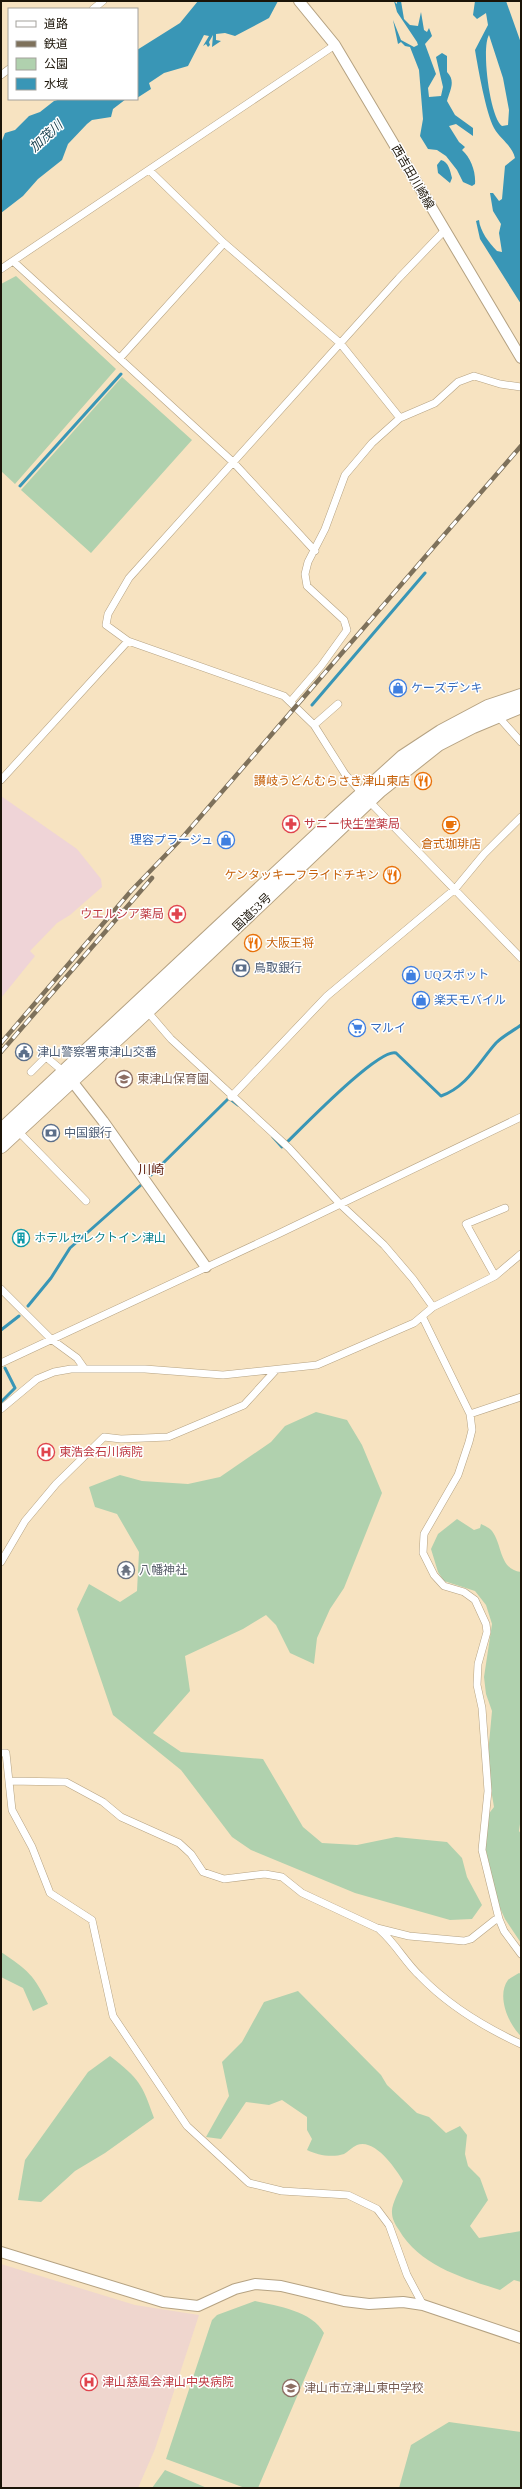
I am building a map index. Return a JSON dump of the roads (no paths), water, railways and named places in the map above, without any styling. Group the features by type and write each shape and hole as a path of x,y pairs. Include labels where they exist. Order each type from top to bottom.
{"highway":[{"name":"国道53号","path":"1,1146 9,1128 143,1007 366,797 438,744 521,696"},
{"name":"国道53号","path":"495,710 521,706"}],"street":[{"path":"94,8 103,1"},
{"name":"西吉田川崎線","path":"299,1 335,45 444,231 521,358"},
{"path":"1,269 14,262 149,170 174,151 335,45"},
{"path":"149,170 224,243 340,343 400,418"},
{"path":"444,231 340,343 234,463 129,578 108,614 106,625 128,641 280,694 291,701 314,725 345,774 521,958"},
{"path":"120,358 224,243"},
{"path":"14,262 234,463 315,550"},
{"path":"291,701 321,666 347,630 344,620 307,586 305,568 325,529 342,480 372,443 400,418 435,403 458,382 474,376 500,384 521,387"},
{"path":"1,780 128,641"},
{"path":"314,725 338,704"},
{"path":"495,710 521,742"},
{"path":"231,1097 327,996 455,889 484,854 521,817"},
{"path":"143,1007 171,1039 231,1097 288,1148 340,1204 384,1245 413,1279 433,1307"},
{"path":"31,1072 46,1056 68,1076 206,1267"},
{"path":"1,1363 340,1204 521,1117"},
{"path":"9,1128 86,1201"},
{"path":"495,1276 466,1224 505,1208"},
{"path":"1,1409 29,1385 45,1375 62,1370 84,1368 145,1369 223,1375 317,1366 358,1349 423,1318 433,1307 495,1276 521,1254"},
{"path":"1,1289 51,1339 77,1358 84,1368"},
{"path":"423,1318 470,1414 472,1430 470,1442 458,1474 424,1534 423,1553 434,1575 444,1586 464,1592 474,1600 486,1624 487,1632 478,1664 477,1685 482,1708 488,1790 482,1843 499,1919 504,1931 521,1954"},
{"path":"1,1562 25,1521 56,1484 104,1437 121,1439 168,1437 244,1404 275,1371"},
{"path":"470,1414 521,1397"},
{"path":"1,1754 6,1753 12,1810 32,1847 50,1893 92,1920 113,2016 187,2126 249,2183 282,2191 348,2195 374,2206 389,2225 407,2275 423,2305"},
{"path":"9,1781 66,1782 103,1802 121,1817 179,1843 191,1854 203,1872 224,1879 265,1874 282,1877 302,1893 377,1928 409,1936 464,1940 471,1939 495,1920 499,1919"},
{"path":"377,1928 391,1940 421,1978 469,2017 521,2044"},
{"path":"1,2252 147,2298 182,2305 198,2306 235,2289 255,2284 281,2286 344,2301 369,2304 403,2302 423,2305 521,2338"}],"water":[{"path":"198,1 278,1 269,18 235,36 225,33 216,34 216,40 221,41 212,47 213,35 208,47 206,44 203,46 209,36 204,35 188,66 164,73 149,83 151,89 138,97 138,49 180,23"},
{"path":"394,1 397,4 397,2 401,1 404,19 410,25 418,26 421,12 424,30 427,32 429,28 432,36 425,44 436,74 428,88 429,97 441,96 443,87 436,57 442,53 447,56 447,72 450,75 452,82 447,101 455,115 473,128 473,136 456,124 449,126 459,142 465,147 462,150 468,157 475,175 475,184 472,186 463,182 457,170 446,156 437,150 428,149 420,136 423,119 419,70 410,47 405,46 401,42 398,44 393,20 401,40 414,47 418,45 397,12"},
{"path":"475,1 506,1 521,43 521,304 480,239 476,221 479,220 485,237 497,251 502,252 499,233 501,224 493,211 490,193 493,193 499,201 502,199 505,166 515,158 509,146 499,136 494,128 488,112 480,79 475,50 488,25 486,13 477,19 473,15","holes":["489,35 503,78 509,110 508,125 502,126 494,110 488,82 486,54"]},
{"name":"加茂川","path":"125,100 113,109 111,117 92,120 87,124 68,144 62,160 38,179 23,196 1,213 1,143 5,133 15,130 29,116 40,112 54,101"},
{"path":"441,160 444,161 449,167 452,178 450,183 438,173 437,165"}],"waterway":[{"path":"20,486 121,374"},
{"path":"312,705 425,573"},
{"path":"273,1137 282,1147 357,1076 373,1063 387,1055 396,1053 441,1096 450,1092 458,1087 472,1073 496,1043 521,1025"},
{"path":"151,1175 229,1098 238,1105"},
{"path":"28,1306 51,1278 70,1248 141,1185"},
{"path":"1,1330 19,1316"},
{"path":"1,1402 15,1388 5,1368"}],"railway":[{"path":"1,1043 131,891 182,838 521,446"},
{"path":"1,1052 152,878"}],"place":[{"name":"ケーズデンキ","path":"398,688"},
{"name":"讃岐うどんむらさき津山東店","path":"423,781"},
{"name":"サニー快生堂薬局","path":"291,824"},
{"name":"倉式珈琲店","path":"451,825"},
{"name":"理容プラージュ","path":"226,840"},
{"name":"ケンタッキーフライドチキン","path":"392,875"},
{"name":"ウエルシア薬局","path":"177,914"},
{"name":"大阪王将","path":"253,943"},
{"name":"鳥取銀行","path":"241,968"},
{"name":"UQスポット","path":"411,975"},
{"name":"楽天モバイル","path":"421,1000"},
{"name":"マルイ","path":"357,1028"},
{"name":"津山警察署東津山交番","path":"24,1052"},
{"name":"東津山保育園","path":"124,1079"},
{"name":"中国銀行","path":"51,1133"},
{"name":"ホテルセレクトイン津山","path":"21,1238"},
{"name":"東浩会石川病院","path":"46,1452"},
{"name":"八幡神社","path":"126,1570"},
{"name":"津山慈風会津山中央病院","path":"89,2382"},
{"name":"津山市立津山東中学校","path":"291,2388"}],"district":[{"name":"川崎","path":"151,1169"}]}
